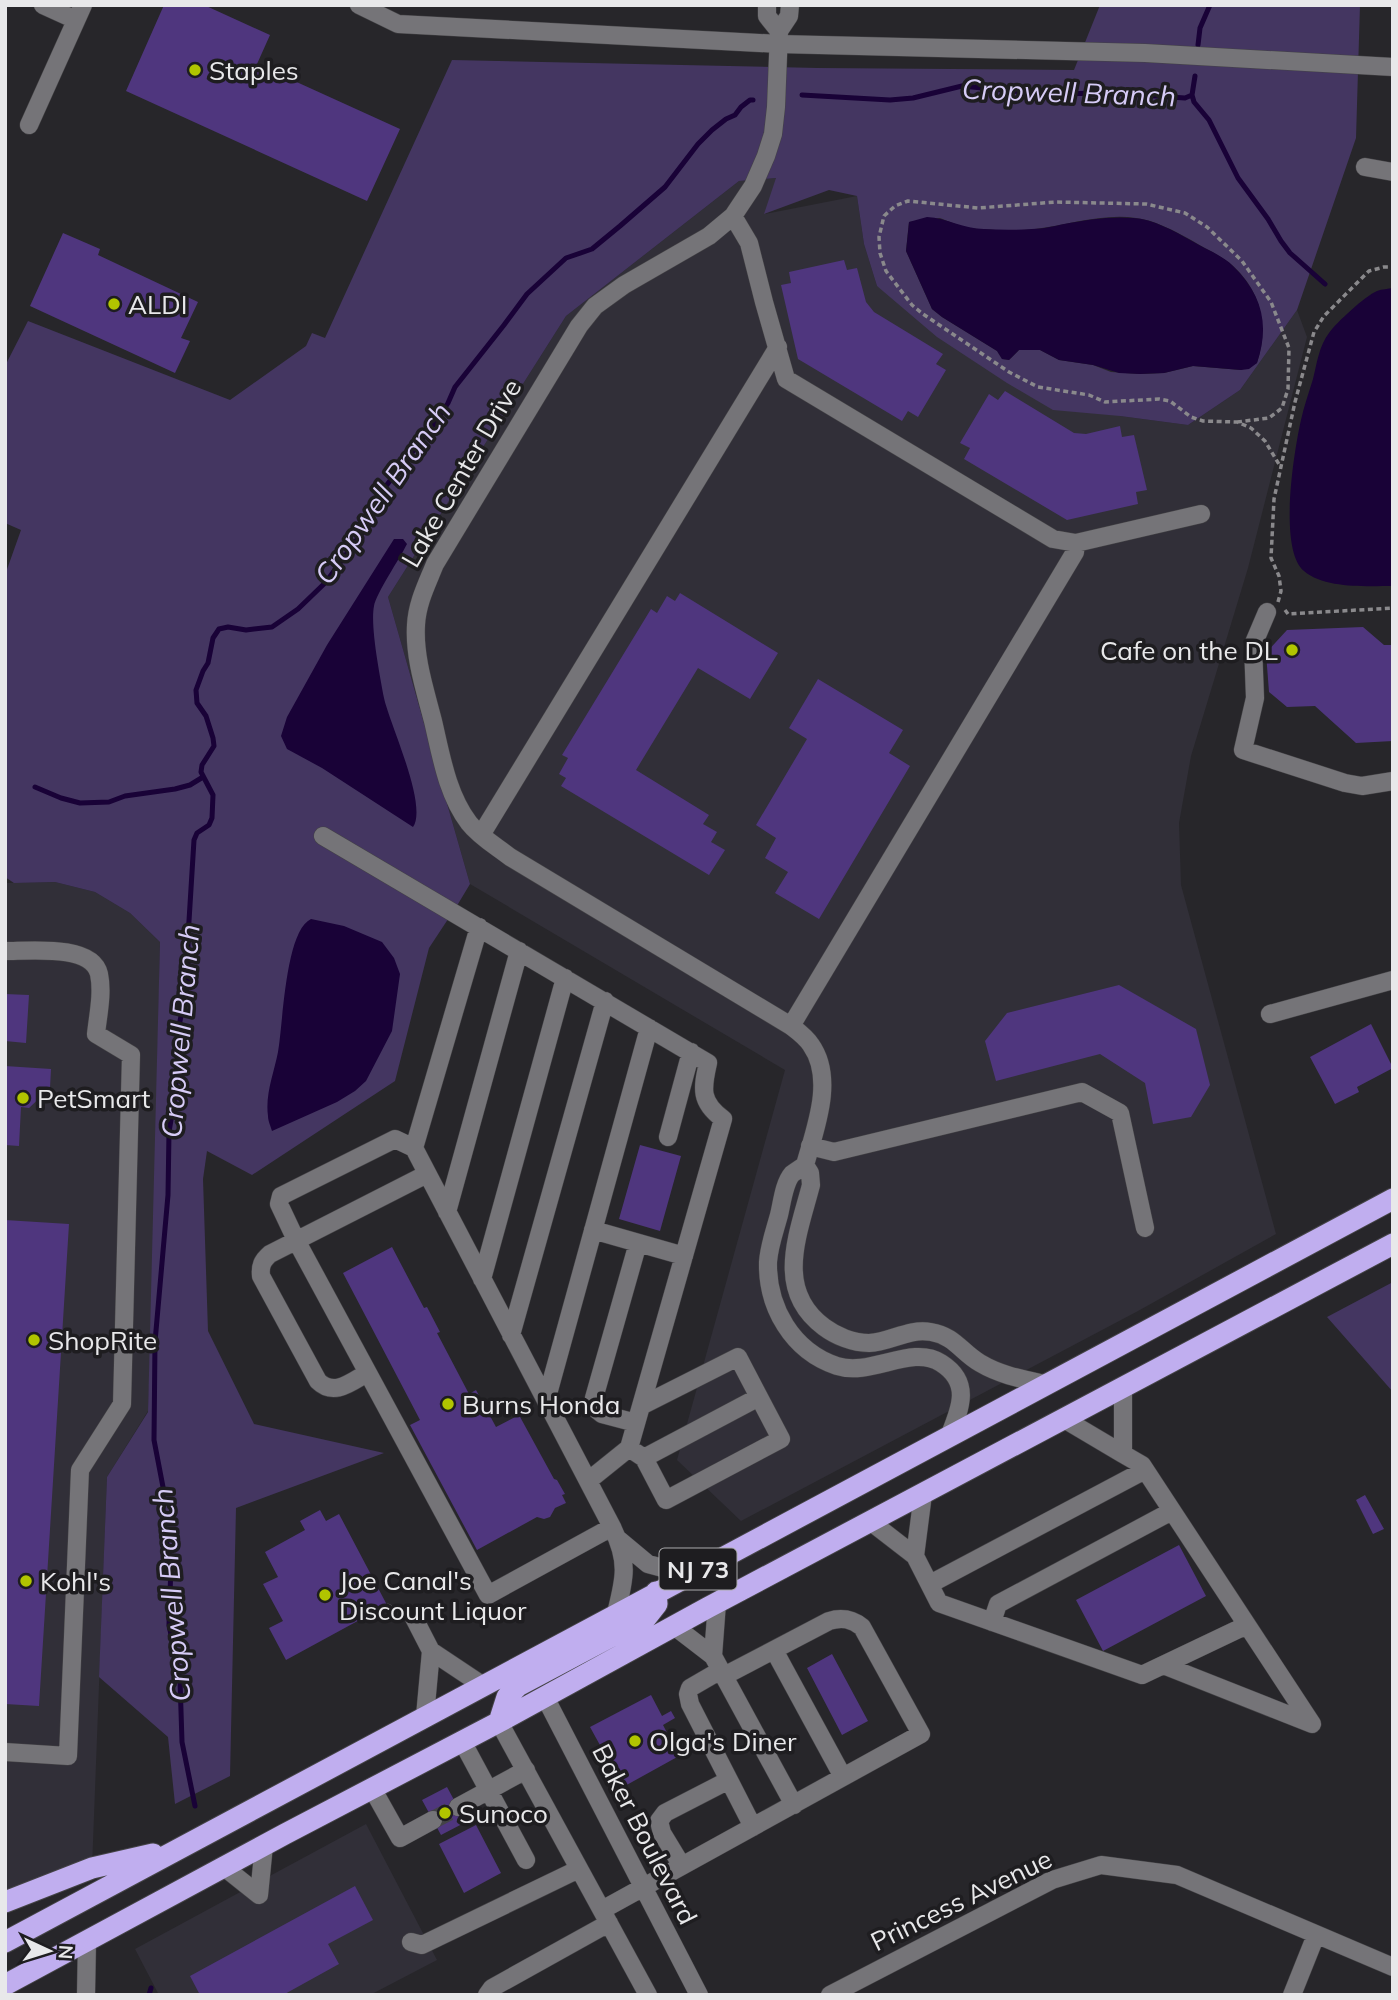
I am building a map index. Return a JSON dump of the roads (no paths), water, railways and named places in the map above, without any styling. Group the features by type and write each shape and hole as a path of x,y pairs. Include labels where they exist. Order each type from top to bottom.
{"highway":[{"name":"NJ 73","path":"5,1942 1393,1199"},
{"name":"NJ 73","path":"5,1985 1393,1244"},
{"path":"499,1722 507,1697 518,1686 646,1618 657,1604 656,1592"},
{"path":"5,1902 92,1868 180,1848"}],"street":[{"path":"359,5 398,24 779,38 848,44 1145,53 1393,67"},
{"path":"767,5 767,16 779,38"},
{"path":"779,38 789,16 790,5"},
{"path":"29,125 80,13 52,7"},
{"name":"Lake Center Drive","path":"779,38 773,134 753,186 733,216 709,236 624,285 595,306 579,326 435,564 419,602 417,653 451,790 468,822 481,835 510,857 791,1026 813,1046 819,1059 822,1089 805,1165 791,1175 768,1260 774,1302 789,1333 815,1356 841,1367 858,1368 915,1357 929,1357 940,1362 956,1378 962,1400 950,1434"},
{"path":"1365,167 1393,172"},
{"path":"733,216 749,243 786,379 1053,539 1076,543 1201,514"},
{"path":"481,835 778,347"},
{"path":"791,1026 1075,552 1076,543"},
{"path":"1266,612 1253,645 1255,698 1244,750 1345,783 1362,786 1393,781"},
{"path":"323,836 708,1063 703,1091 707,1103 723,1119 639,1415 637,1453 666,1500 781,1439 738,1357 639,1415 602,1414 597,1410 594,1398 638,1243"},
{"path":"414,1148 479,927"},
{"path":"5,951 67,952 84,956 94,962 99,974 100,991 96,1034 131,1055 122,1404 80,1470 68,1756 5,1752"},
{"path":"447,1212 519,951"},
{"path":"482,1279 565,978"},
{"path":"1270,1014 1393,980"},
{"path":"511,1335 605,1002"},
{"path":"546,1401 649,1028"},
{"path":"668,1137 691,1052"},
{"path":"810,1146 834,1152 1082,1092 1120,1113 1145,1228"},
{"path":"615,1533 488,1595 296,1240 279,1204 284,1193 395,1139 414,1148 615,1533 625,1574 615,1614"},
{"name":"Lake Center Drive","path":"805,1165 810,1173 811,1185 792,1264 796,1290 817,1322 838,1336 860,1342 878,1341 917,1331 939,1334 956,1343 974,1359 1003,1375 1045,1384"},
{"path":"367,1373 332,1390 318,1381 261,1276 263,1260 296,1240 428,1174"},
{"path":"593,1230 684,1256"},
{"path":"1122,1388 1123,1454"},
{"path":"588,1481 637,1453 759,1397"},
{"path":"1064,1419 1142,1465 1312,1724 1163,1665"},
{"path":"930,1584 1145,1470"},
{"path":"915,1556 923,1494"},
{"path":"992,1622 998,1604 1172,1511"},
{"path":"871,1522 915,1556 939,1603 1142,1675 1247,1625"},
{"path":"615,1533 648,1564 689,1575"},
{"path":"717,1603 719,1667"},
{"path":"414,1618 431,1651 482,1685"},
{"path":"487,1995 492,1988 606,1917 644,1887 753,1827 921,1734 862,1627 855,1622 838,1619 829,1621 774,1650 719,1667 690,1688 690,1704 753,1827"},
{"path":"674,1626 719,1667 794,1804"},
{"path":"774,1650 843,1777"},
{"path":"425,1716 431,1651"},
{"name":"Baker Boulevard","path":"545,1697 699,1995"},
{"path":"499,1722 648,1995"},
{"path":"462,1741 526,1860"},
{"path":"458,1807 526,1770"},
{"path":"682,1866 662,1833 659,1821 664,1813 729,1780"},
{"path":"372,1788 400,1838 433,1820"},
{"path":"224,1867 261,1900 264,1845"},
{"name":"Princess Avenue","path":"830,1995 1052,1880 1101,1865 1177,1874 1393,1967"},
{"path":"411,1942 422,1945 579,1868"},
{"path":"1292,1995 1316,1935"},
{"path":"86,1995 87,1941"}],"waterway":[{"name":"Cropwell Branch","path":"1198,45 1200,28 1210,5"},
{"name":"Cropwell Branch","path":"1192,95 1195,76"},
{"name":"Cropwell Branch","path":"802,95 890,100 913,98 962,86 1044,94 1112,93 1185,98 1192,95"},
{"path":"1192,95 1194,102 1209,120 1238,178 1281,241 1290,253 1325,284"},
{"name":"Cropwell Branch","path":"195,1806 182,1742 180,1680 169,1625 171,1564 163,1524 163,1487 154,1440 155,1342 168,1195 169,1132 175,1095 180,1021 188,982 194,840 197,833 209,825 212,818 213,795 201,772 202,765 214,746 206,716 197,703 196,690 208,663 213,638 219,629 228,627 246,630 272,627 298,609 326,582 369,523 386,486 437,420 455,387 527,294 566,258 592,249 620,226 665,187 712,130 753,100"},
{"path":"35,787 80,803 109,802 125,796 175,789 190,785 203,777"},
{"name":"Cropwell Branch","path":"149,1995 151,1988"}],"tunnel":[{"path":"433,1820 458,1807"}],"place":[{"name":"Staples","path":"195,70"},
{"name":"ALDI","path":"114,304"},
{"name":"Cafe on the DL","path":"1292,650"},
{"name":"PetSmart","path":"23,1098"},
{"name":"ShopRite","path":"34,1340"},
{"name":"Burns Honda","path":"448,1404"},
{"name":"Kohl's","path":"26,1581"},
{"name":"Joe Canal's Discount Liquor","path":"325,1595"},
{"name":"Olga's Diner","path":"635,1741"},
{"name":"Sunoco","path":"445,1813"}]}
